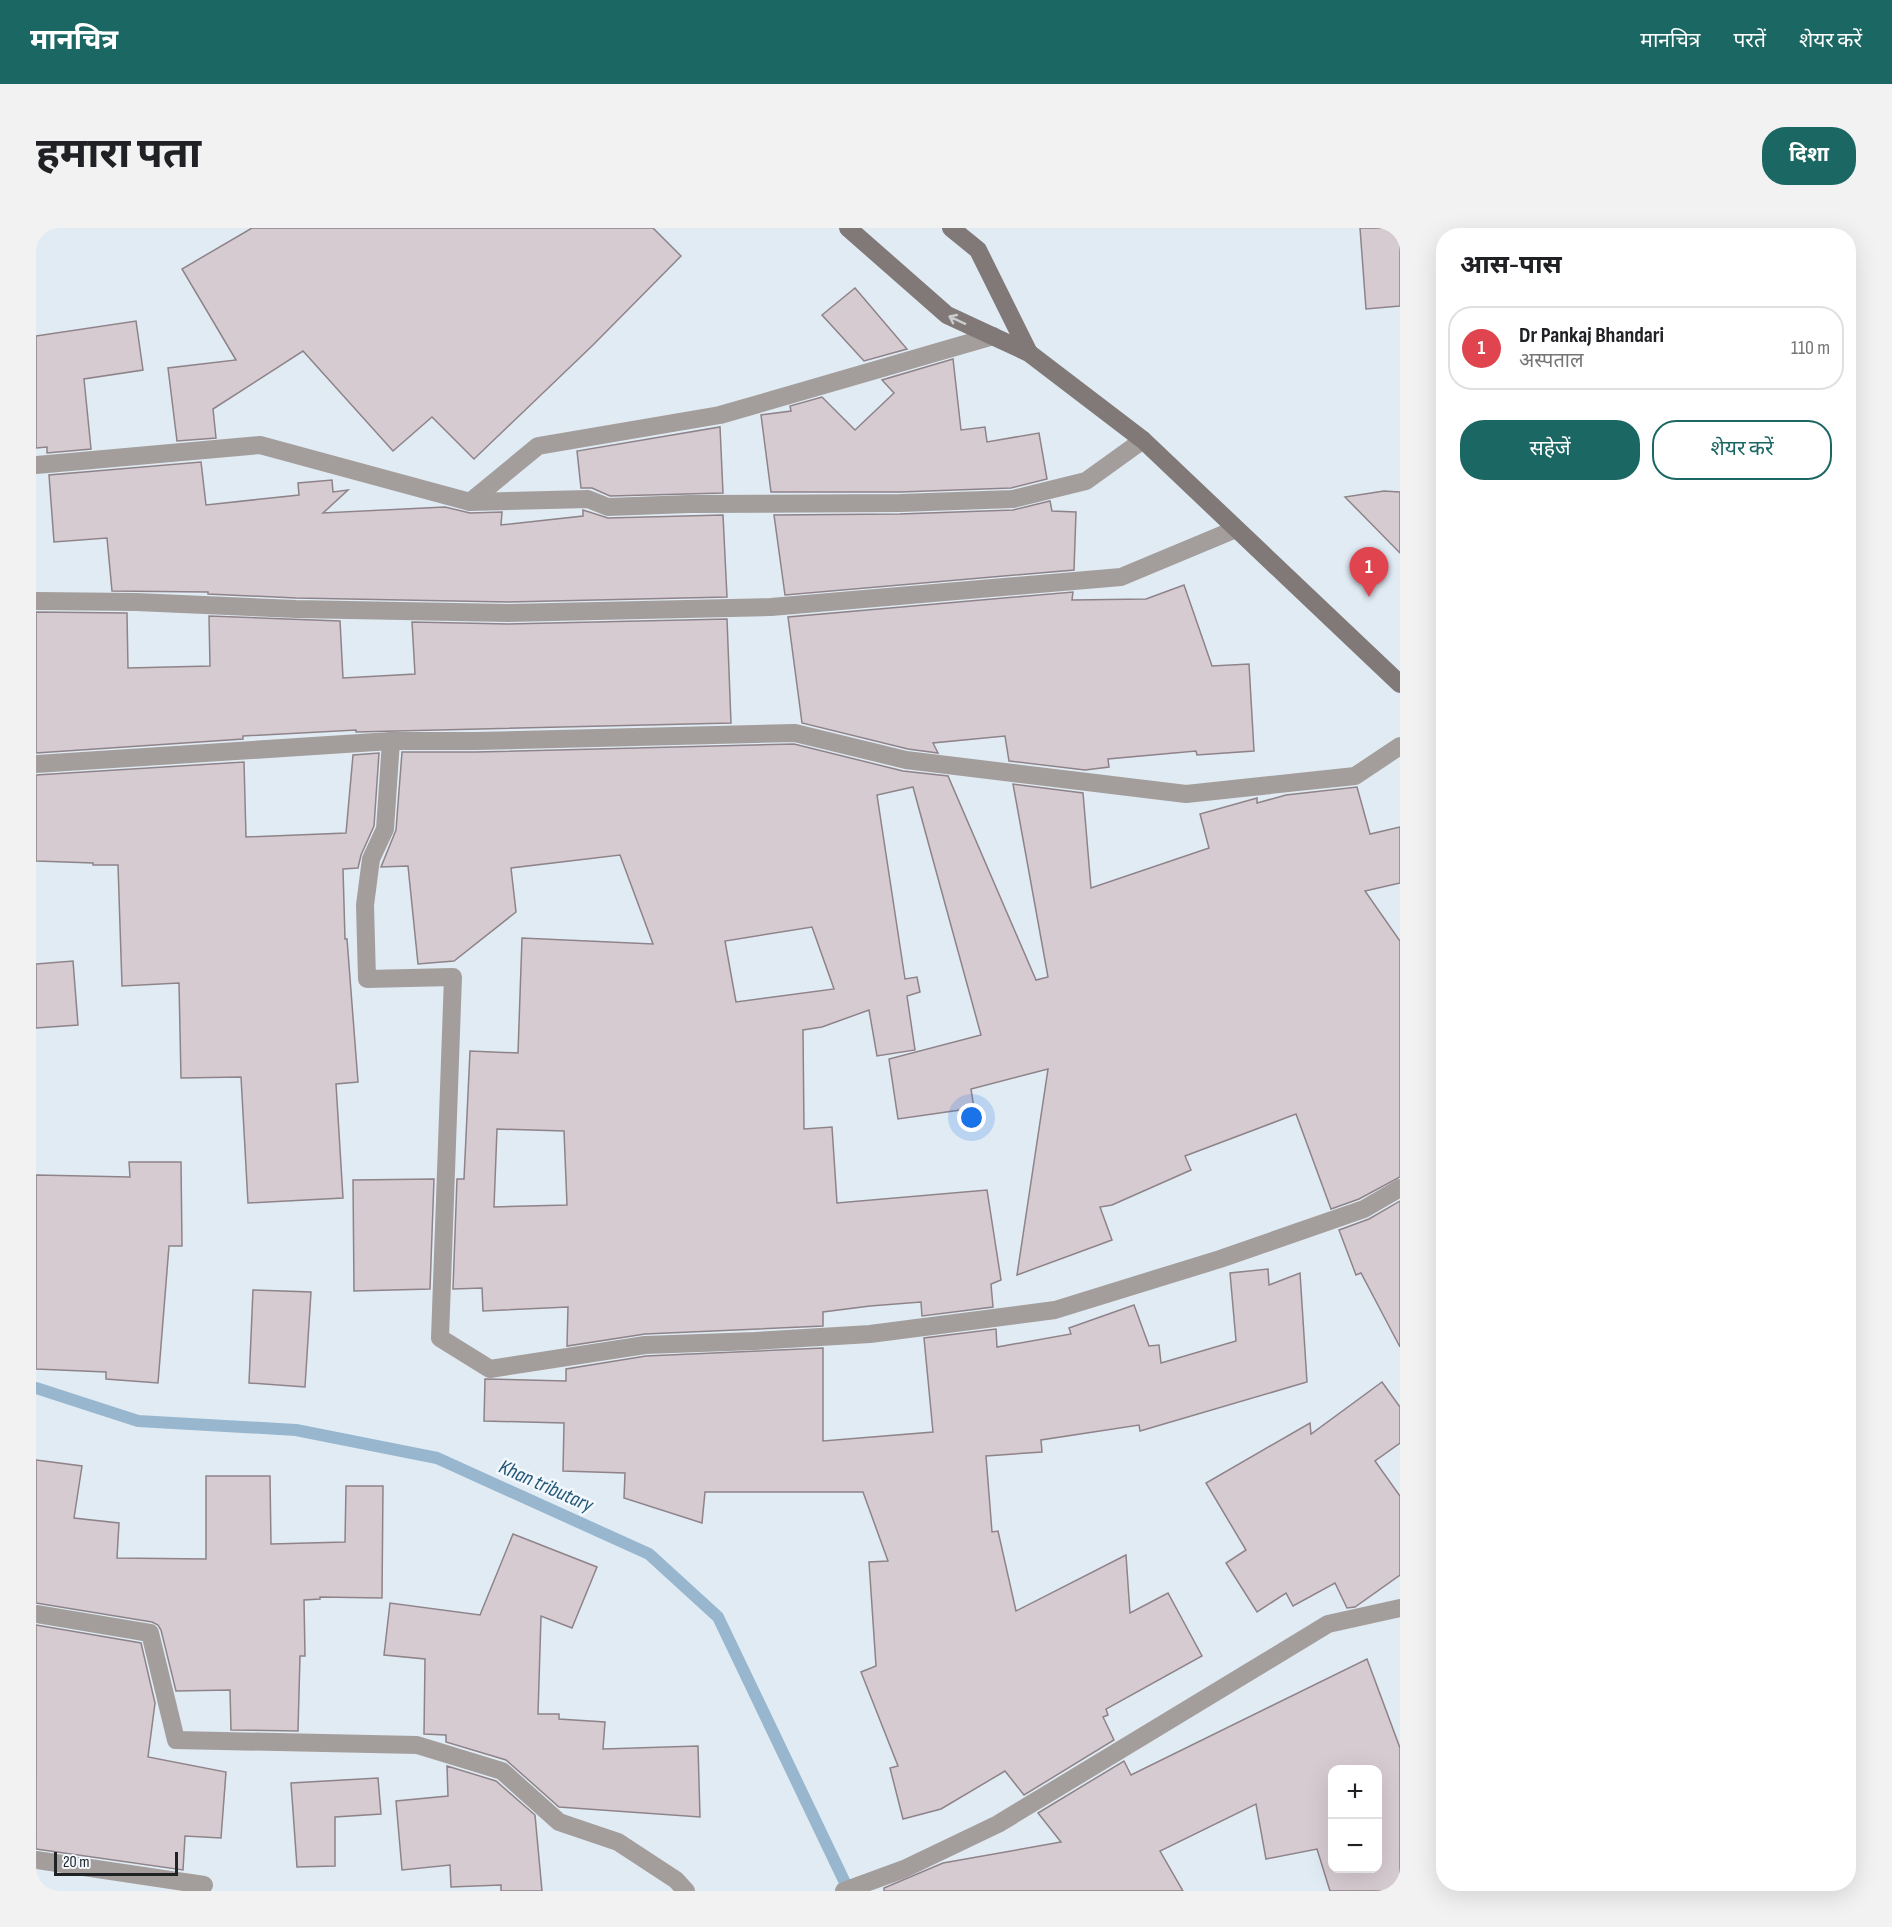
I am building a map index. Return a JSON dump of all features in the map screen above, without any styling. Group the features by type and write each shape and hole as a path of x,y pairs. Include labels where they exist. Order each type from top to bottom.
{"street":[{"path":"848,228 947,315 1029,353 1143,440 1400,684"},
{"path":"951,228 978,250 1029,353"},
{"path":"470,502 538,446 720,415 993,336"},
{"path":"36,465 260,445 470,502 588,499 608,507 689,504 900,503 1013,499 1086,481 1143,440"},
{"path":"36,602 136,602 296,609 507,613 771,607 1121,577 1236,529"},
{"path":"36,764 391,741 795,733 906,760 1186,794 1355,776 1400,746"},
{"path":"391,741 385,829 371,859 365,905 367,979 453,977 440,1338 490,1369 645,1345 870,1334 1055,1310 1220,1259 1364,1209 1400,1188"},
{"path":"844,1891 904,1869 998,1824 1328,1624 1400,1608"},
{"path":"36,1614 150,1633 176,1740 417,1745 502,1771 560,1822 618,1842 676,1880 686,1891"},
{"path":"36,1860 204,1886"}],"building":[{"path":"252,228 653,228 681,256 593,345 474,459 432,417 393,451 303,351 213,409 216,438 177,441 168,368 236,360 182,269"},
{"path":"1360,228 1400,228 1400,306 1366,309"},
{"path":"855,288 907,349 864,361 822,315"},
{"path":"136,321 143,370 84,379 91,449 47,453 47,447 36,448 36,336"},
{"path":"953,359 961,430 985,427 987,442 1039,433 1047,479 1011,488 900,492 771,492 761,415 791,411 790,406 822,397 855,430 894,393 882,380"},
{"path":"720,427 723,493 610,496 592,488 581,488 577,451"},
{"path":"201,462 206,505 299,495 298,483 332,480 333,492 348,490 323,513 445,507 470,513 502,512 501,525 583,516 583,510 608,518 723,515 727,597 508,602 296,598 208,594 208,592 112,591 107,538 54,542 49,475"},
{"path":"1384,491 1400,492 1400,553 1345,497"},
{"path":"1050,501 1052,511 1076,512 1074,570 785,595 774,515 1013,510"},
{"path":"1184,585 1212,666 1249,664 1254,751 1197,755 1196,751 1108,759 1109,767 1085,770 1009,761 1005,736 933,743 938,753 908,749 802,723 788,617 1073,592 1072,600 1146,599"},
{"path":"36,612 127,613 128,668 210,666 209,616 340,621 343,678 415,674 412,622 508,624 727,619 731,723 356,732 356,730 243,736 243,739 36,753"},
{"path":"794,744 903,771 948,776 1036,980 1048,977 1013,784 1083,793 1091,888 1209,848 1200,814 1257,798 1257,803 1286,795 1357,787 1370,834 1400,827 1400,883 1365,891 1400,941 1400,1177 1359,1199 1331,1209 1296,1114 1185,1156 1191,1170 1112,1205 1100,1207 1112,1240 1017,1275 1048,1069 971,1089 974,1108 898,1119 889,1059 981,1035 913,787 877,795 905,979 917,977 920,992 907,996 915,1050 877,1056 869,1010 822,1027 803,1030 804,1129 832,1127 837,1203 987,1190 1001,1280 991,1284 993,1307 922,1316 921,1302 870,1306 823,1312 823,1326 645,1334 567,1346 568,1307 483,1311 482,1288 453,1289 457,1179 464,1179 470,1051 518,1053 522,938 653,944 620,855 511,868 516,912 454,961 418,964 408,866 381,867 396,830 402,752","holes":["812,927 834,989 736,1002 725,941","497,1129 564,1131 567,1205 494,1207"]},
{"path":"379,753 374,826 361,855 358,868 343,869 345,939 347,939 358,1082 336,1084 343,1198 248,1203 241,1077 181,1078 179,983 122,986 118,865 36,861 36,775 244,762 246,837 346,833 353,755"},
{"path":"73,961 78,1025 36,1028 36,964"},
{"path":"129,1162 181,1162 182,1246 169,1246 158,1383 106,1379 106,1372 36,1369 36,1175 130,1177"},
{"path":"434,1179 430,1289 354,1291 353,1180"},
{"path":"1400,1201 1400,1347 1361,1273 1356,1275 1339,1230 1369,1219"},
{"path":"1268,1269 1269,1285 1300,1273 1307,1382 1140,1431 1139,1425 1041,1440 1042,1452 986,1456 992,1532 998,1531 1016,1611 1126,1555 1130,1613 1168,1593 1202,1656 1106,1709 1108,1715 1103,1717 1114,1740 1024,1795 1005,1771 941,1809 903,1819 890,1768 898,1766 861,1672 876,1666 869,1562 888,1561 863,1492 705,1492 702,1523 624,1498 625,1473 563,1471 564,1423 484,1421 485,1379 566,1381 566,1369 646,1356 823,1348 823,1441 933,1432 924,1338 996,1329 997,1347 1071,1334 1069,1328 1134,1305 1149,1346 1159,1345 1161,1363 1236,1341 1230,1273"},
{"path":"253,1290 311,1292 305,1387 249,1383"},
{"path":"1382,1382 1400,1407 1400,1443 1375,1461 1400,1496 1400,1575 1355,1607 1347,1608 1335,1583 1293,1606 1286,1593 1257,1612 1226,1563 1246,1550 1206,1483 1310,1423 1311,1434"},
{"path":"36,1460 82,1466 74,1518 119,1523 117,1558 206,1559 206,1476 270,1476 271,1544 345,1542 346,1486 383,1486 382,1598 320,1597 320,1599 304,1600 305,1656 300,1656 298,1731 231,1730 230,1690 176,1691 161,1630 152,1622 36,1603"},
{"path":"513,1534 597,1567 572,1628 541,1616 538,1714 559,1714 559,1719 605,1722 603,1749 698,1746 700,1817 559,1807 506,1760 446,1742 446,1735 424,1734 425,1659 384,1655 390,1603 480,1615"},
{"path":"36,1625 141,1643 155,1703 148,1757 226,1772 221,1838 185,1836 183,1870 36,1849"},
{"path":"1367,1659 1400,1748 1400,1891 1330,1891 1317,1849 1266,1859 1256,1804 1160,1851 1183,1891 884,1891 884,1888 943,1863 1061,1842 1038,1813 1124,1761 1131,1775"},
{"path":"447,1766 496,1781 535,1815 542,1891 501,1891 501,1885 451,1887 450,1865 402,1870 396,1801 448,1796"},
{"path":"378,1778 381,1814 335,1817 335,1866 297,1867 291,1783"}],"waterway":[{"name":"Khan tributary","path":"36,1388 138,1421 296,1430 437,1458 649,1554 718,1617 849,1891"}],"place":[{"name":"Dr Pankaj Bhandari","path":"1369,597"}]}
